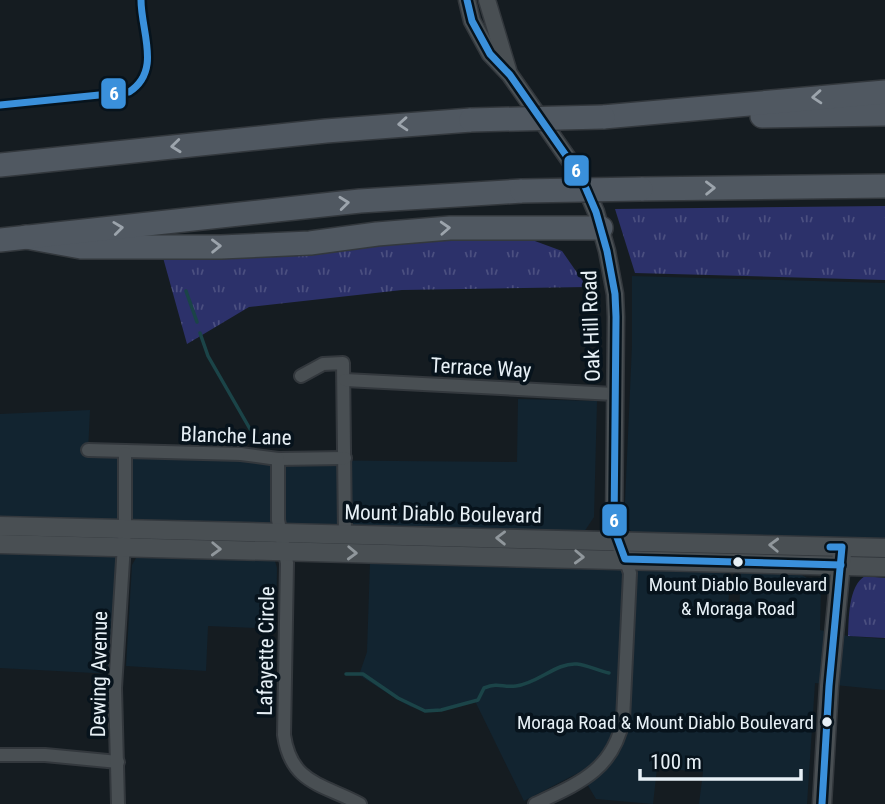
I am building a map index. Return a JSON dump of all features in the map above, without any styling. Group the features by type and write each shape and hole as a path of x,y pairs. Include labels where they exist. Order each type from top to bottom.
{"highway":[{"path":"603,117 885,92"},
{"path":"0,165 326,131 471,120 885,114"},
{"path":"0,240 348,202 522,191 885,186"},
{"path":"26,237 81,247 221,247 310,243 450,228 601,228"}],"main road":[{"name":"Mount Diablo Boulevard","path":"0,526 124,537 282,542 621,550 885,548"},
{"name":"Mount Diablo Boulevard","path":"0,544 71,545 182,530 282,542 345,535 885,567"},
{"path":"822,804 829,686 842,547"}],"street":[{"name":"Oak Hill Road","path":"467,0 472,21 490,54 510,75 580,177 601,228 615,294 614,529 621,550"},
{"name":"Oak Hill Road","path":"490,0 495,28 510,75"},
{"path":"301,376 323,364 343,363 345,535"},
{"name":"Terrace Way","path":"345,380 614,394"},
{"name":"Blanche Lane","path":"88,450 241,454 278,459 345,458"},
{"path":"124,537 125,453"},
{"name":"Lafayette Circle","path":"278,459 278,520 287,563 286,753 307,779 360,804"},
{"name":"Dewing Avenue","path":"118,804 115,688 124,537"},
{"path":"535,804 587,778 606,760 618,740 623,720 630,573 621,550"},
{"path":"0,755 45,755 118,762"}],"shaded area":[{"path":"632,276 885,283 885,546 637,537 624,524 632,346"},
{"path":"518,399 597,401 594,517 584,532 0,517 0,414 90,410 88,452 287,460 517,462"},
{"path":"0,552 121,552 113,674 0,668"},
{"path":"141,555 268,557 275,561 277,568 276,629 208,626 206,671 126,666 132,565"},
{"path":"370,562 593,565 730,572 728,613 739,615 741,571 802,575 821,587 820,630 848,636 885,639 885,690 815,683 807,804 699,804 703,772 657,768 653,804 596,799 580,772 524,801 475,701 429,711 411,707 359,675 367,652"}],"green space":[{"path":"885,206 885,280 635,273 615,209"},
{"path":"524,237 562,251 587,287 402,290 249,307 187,344 162,254 317,253 441,238"},
{"path":"865,576 885,578 885,638 848,636 852,595 859,581"}],"waterway":[{"path":"186,291 197,322"},
{"path":"200,333 208,356 250,429"},
{"path":"346,674 363,674 398,698 425,711 441,710 478,700 484,688 524,684 569,664 609,673"}],"transit line":[{"name":"6","path":"0,105 129,92 139,83 147,62 141,0"},
{"name":"6","path":"467,0 472,21 490,54 510,75 581,177 596,212 615,294 614,529 625,559 841,565"},
{"name":"6","path":"822,804 829,686 842,547 830,547"}],"place":[{"name":"Mount Diablo Boulevard & Moraga Road","path":"738,562"},
{"name":"Moraga Road & Mount Diablo Boulevard","path":"827,722"}]}
